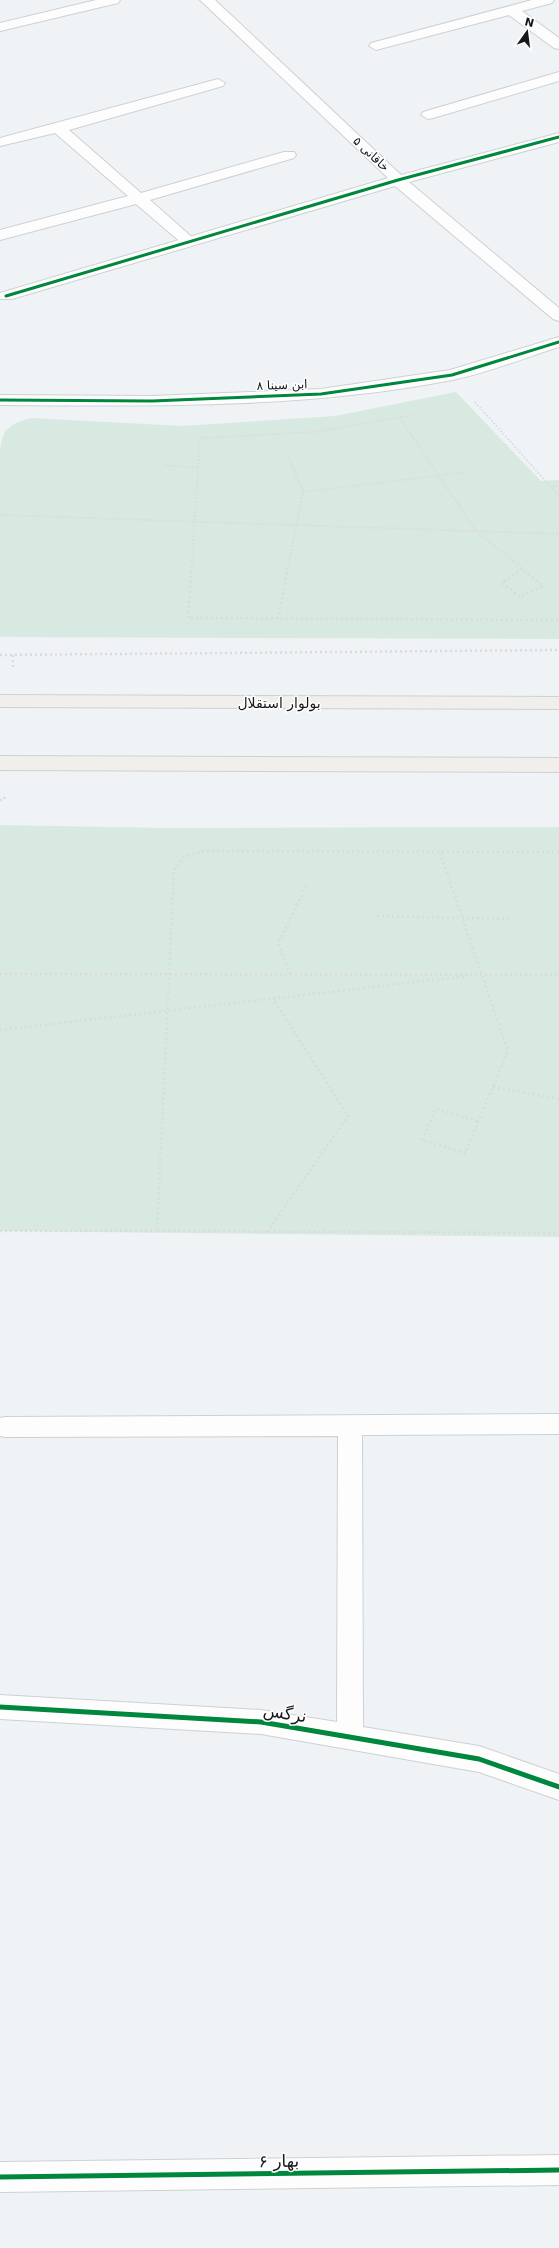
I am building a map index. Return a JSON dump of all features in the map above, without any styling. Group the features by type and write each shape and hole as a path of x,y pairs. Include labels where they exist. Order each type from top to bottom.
{"main road":[{"name":"بولوار استقلال","path":"0,701 559,703"},
{"path":"0,763 559,765"}],"street":[{"path":"0,27 113,0"},
{"name":"خاقانی ۵","path":"207,0 398,180 559,316"},
{"path":"376,46 547,0"},
{"path":"511,10 559,45"},
{"path":"428,115 559,76"},
{"path":"0,142 58,128 218,84"},
{"path":"58,128 189,242"},
{"path":"6,296 398,180 559,137"},
{"path":"0,235 139,198 289,155"},
{"name":"ابن سینا ۸","path":"0,400 152,401 321,394 452,375 559,342"},
{"path":"5,1427 559,1424"},
{"path":"350,1425 350,1737"},
{"name":"نرگس","path":"0,1707 261,1722 479,1759 559,1787"},
{"name":"بهار ۶","path":"0,2177 559,2170"}],"path":[{"path":"474,400 559,496"},
{"path":"415,414 400,418 315,432 200,438 188,618 559,620"},
{"path":"400,418 476,531 543,586 520,597 502,583 522,569"},
{"path":"278,619 304,492 288,455"},
{"path":"164,465 198,468"},
{"path":"304,492 467,472"},
{"path":"550,486 559,486"},
{"path":"0,515 194,523 559,534"},
{"path":"0,655 60,656 559,650"},
{"path":"157,1231 174,870 184,857 204,851 440,853 559,852"},
{"path":"440,853 508,1051 465,1153 422,1140 436,1109 478,1121"},
{"path":"290,974 278,943 307,885"},
{"path":"377,916 509,919"},
{"path":"0,974 559,975"},
{"path":"0,1030 482,975"},
{"path":"267,1232 348,1116 273,999"},
{"path":"493,1087 559,1099"},
{"path":"0,1231 559,1233"}],"shaded area":[{"path":"456,392 541,481 559,480 559,639 0,637 0,450 1,442 6,431 18,422 31,418 182,426 335,416"},
{"path":"0,825 166,828 559,827 559,1237 0,1231"}],"cycle path":[{"path":"6,296 398,180 559,137"},
{"path":"0,400 152,401 321,394 452,375 559,342"},
{"path":"0,1707 261,1722 479,1759 559,1787"},
{"path":"0,2177 559,2170"}]}
